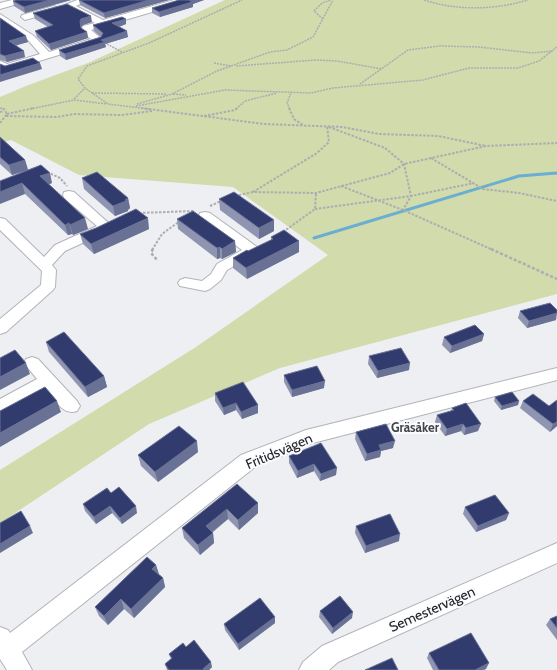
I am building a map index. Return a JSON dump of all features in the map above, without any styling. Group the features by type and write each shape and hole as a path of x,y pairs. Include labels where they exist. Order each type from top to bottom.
{"street":[{"path":"0,6 21,0"},
{"path":"25,17 86,0"},
{"path":"149,0 163,6"},
{"path":"107,44 98,40 86,31 86,28 102,22 126,17 183,0"},
{"path":"69,4 102,22"},
{"path":"2,21 31,38 47,56"},
{"path":"2,68 98,40"},
{"path":"69,195 106,227"},
{"path":"200,213 252,250"},
{"path":"44,265 60,248 137,214"},
{"path":"0,222 50,270 48,287 0,328"},
{"path":"185,283 206,286 216,277 222,267 277,237"},
{"path":"32,363 72,406"},
{"name":"Fritidsvägen","path":"4,644 248,461 306,437 557,374"},
{"path":"0,407 49,381"},
{"name":"Semestervägen","path":"311,670 330,654 557,553"},
{"path":"4,644 20,670"}],"path":[{"path":"108,104 85,88 78,79 88,66 149,43 242,0"},
{"path":"323,19 314,11 322,3 332,0"},
{"path":"134,107 144,101 172,94 217,71 270,52 287,50 313,37 332,0"},
{"path":"424,0 442,6 485,7 501,6 528,0"},
{"path":"107,44 122,52"},
{"path":"360,85 408,50 439,46 479,46 532,53 553,51"},
{"path":"134,107 225,90 264,90 278,93 311,93 333,88 423,80 469,68 518,68 539,61 557,47"},
{"path":"214,63 233,66 316,60 382,69"},
{"path":"74,100 85,88"},
{"path":"91,93 114,91 142,95 172,94 192,96"},
{"path":"202,116 235,110 244,101 278,93"},
{"path":"291,93 287,103 294,118 303,125"},
{"path":"0,123 6,115 74,100 264,124 342,127 379,134 438,136 486,146"},
{"path":"0,108 6,115"},
{"path":"6,115 56,116 74,114 122,116 156,110"},
{"path":"0,112 4,111"},
{"path":"327,126 385,148 404,164 411,196 403,210"},
{"path":"253,192 317,153 329,142 327,126"},
{"path":"232,196 253,192 316,193 390,173 404,164 486,146 557,143"},
{"path":"431,158 482,189 519,193 557,201"},
{"path":"42,170 65,182 69,188 69,195"},
{"path":"277,237 315,209 380,201 474,184"},
{"path":"341,186 408,212 557,279"},
{"path":"315,209 316,193"},
{"path":"137,214 198,211 200,213 225,199"},
{"path":"158,261 151,253 156,241 174,224 186,218"}],"green space":[{"path":"225,0 557,0 557,294 280,368 149,424 0,523 0,470 196,347 328,255 233,187 79,175 11,140 0,143 0,97 88,63"}],"building":[{"path":"50,0 24,7 13,1"},
{"path":"79,0 149,0 104,13"},
{"path":"179,0 189,0 192,2 159,12 152,8"},
{"path":"67,4 91,16 81,19 80,21 81,28 87,32 49,44 35,31 53,25 33,13"},
{"path":"122,17 126,19 112,23 127,31 101,40 105,42 65,54 59,50 101,37 103,33 93,25"},
{"path":"0,18 26,36 9,41 24,51 5,56 0,54"},
{"path":"33,58 40,63 0,75 0,64 5,66"},
{"path":"0,137 25,160 9,165 0,157"},
{"path":"41,165 50,173 40,176 85,218 70,225 69,223 65,225 22,183 0,192 0,181"},
{"path":"97,172 128,198 125,200 126,201 113,206 82,178"},
{"path":"234,192 274,220 259,228 219,199"},
{"path":"136,209 148,218 91,244 80,234 96,228"},
{"path":"193,211 235,241 222,249 220,247 217,248 177,219"},
{"path":"284,230 299,241 246,268 233,258 247,250 248,251 273,239 271,237"},
{"path":"550,303 557,310 557,313 529,321 520,311"},
{"path":"475,325 484,334 452,346 444,337"},
{"path":"64,332 104,376 85,387 46,342"},
{"path":"401,348 410,363 378,371 369,356"},
{"path":"15,350 26,363 0,377 0,358"},
{"path":"317,366 325,381 292,390 284,375"},
{"path":"243,382 258,405 241,412 236,403 223,408 215,393"},
{"path":"45,387 57,401 0,433 0,411"},
{"path":"512,392 519,401 502,406 495,397"},
{"path":"533,394 549,406 557,400 557,422 553,424 523,401"},
{"path":"466,403 481,424 466,428 463,424 447,429 437,415 454,410 452,408"},
{"path":"386,424 395,441 379,445 381,450 367,454 356,432"},
{"path":"179,426 197,441 155,472 138,455"},
{"path":"321,443 337,468 321,474 314,464 298,471 289,456"},
{"path":"237,484 258,503 238,520 227,509 206,526 213,533 198,545 182,528"},
{"path":"119,487 136,506 120,518 110,506 94,517 83,504 107,488 111,493"},
{"path":"495,495 509,513 478,526 465,507"},
{"path":"21,511 30,526 0,544 0,523"},
{"path":"390,514 400,534 366,546 356,526"},
{"path":"147,557 156,565 152,569 163,578 131,609 121,599 104,616 95,607"},
{"path":"340,596 353,612 333,628 320,611"},
{"path":"260,598 275,617 238,644 224,624"},
{"path":"557,616 557,628 550,619"},
{"path":"471,633 489,663 475,670 439,670 429,653"},
{"path":"194,640 211,662 203,669 204,670 169,670 165,664 172,658 169,654 183,643 186,647"},
{"path":"392,658 398,670 365,670"}],"waterway":[{"path":"314,238 519,176 557,173"}],"district":[{"name":"Gräsåker","path":"415,427"}]}
